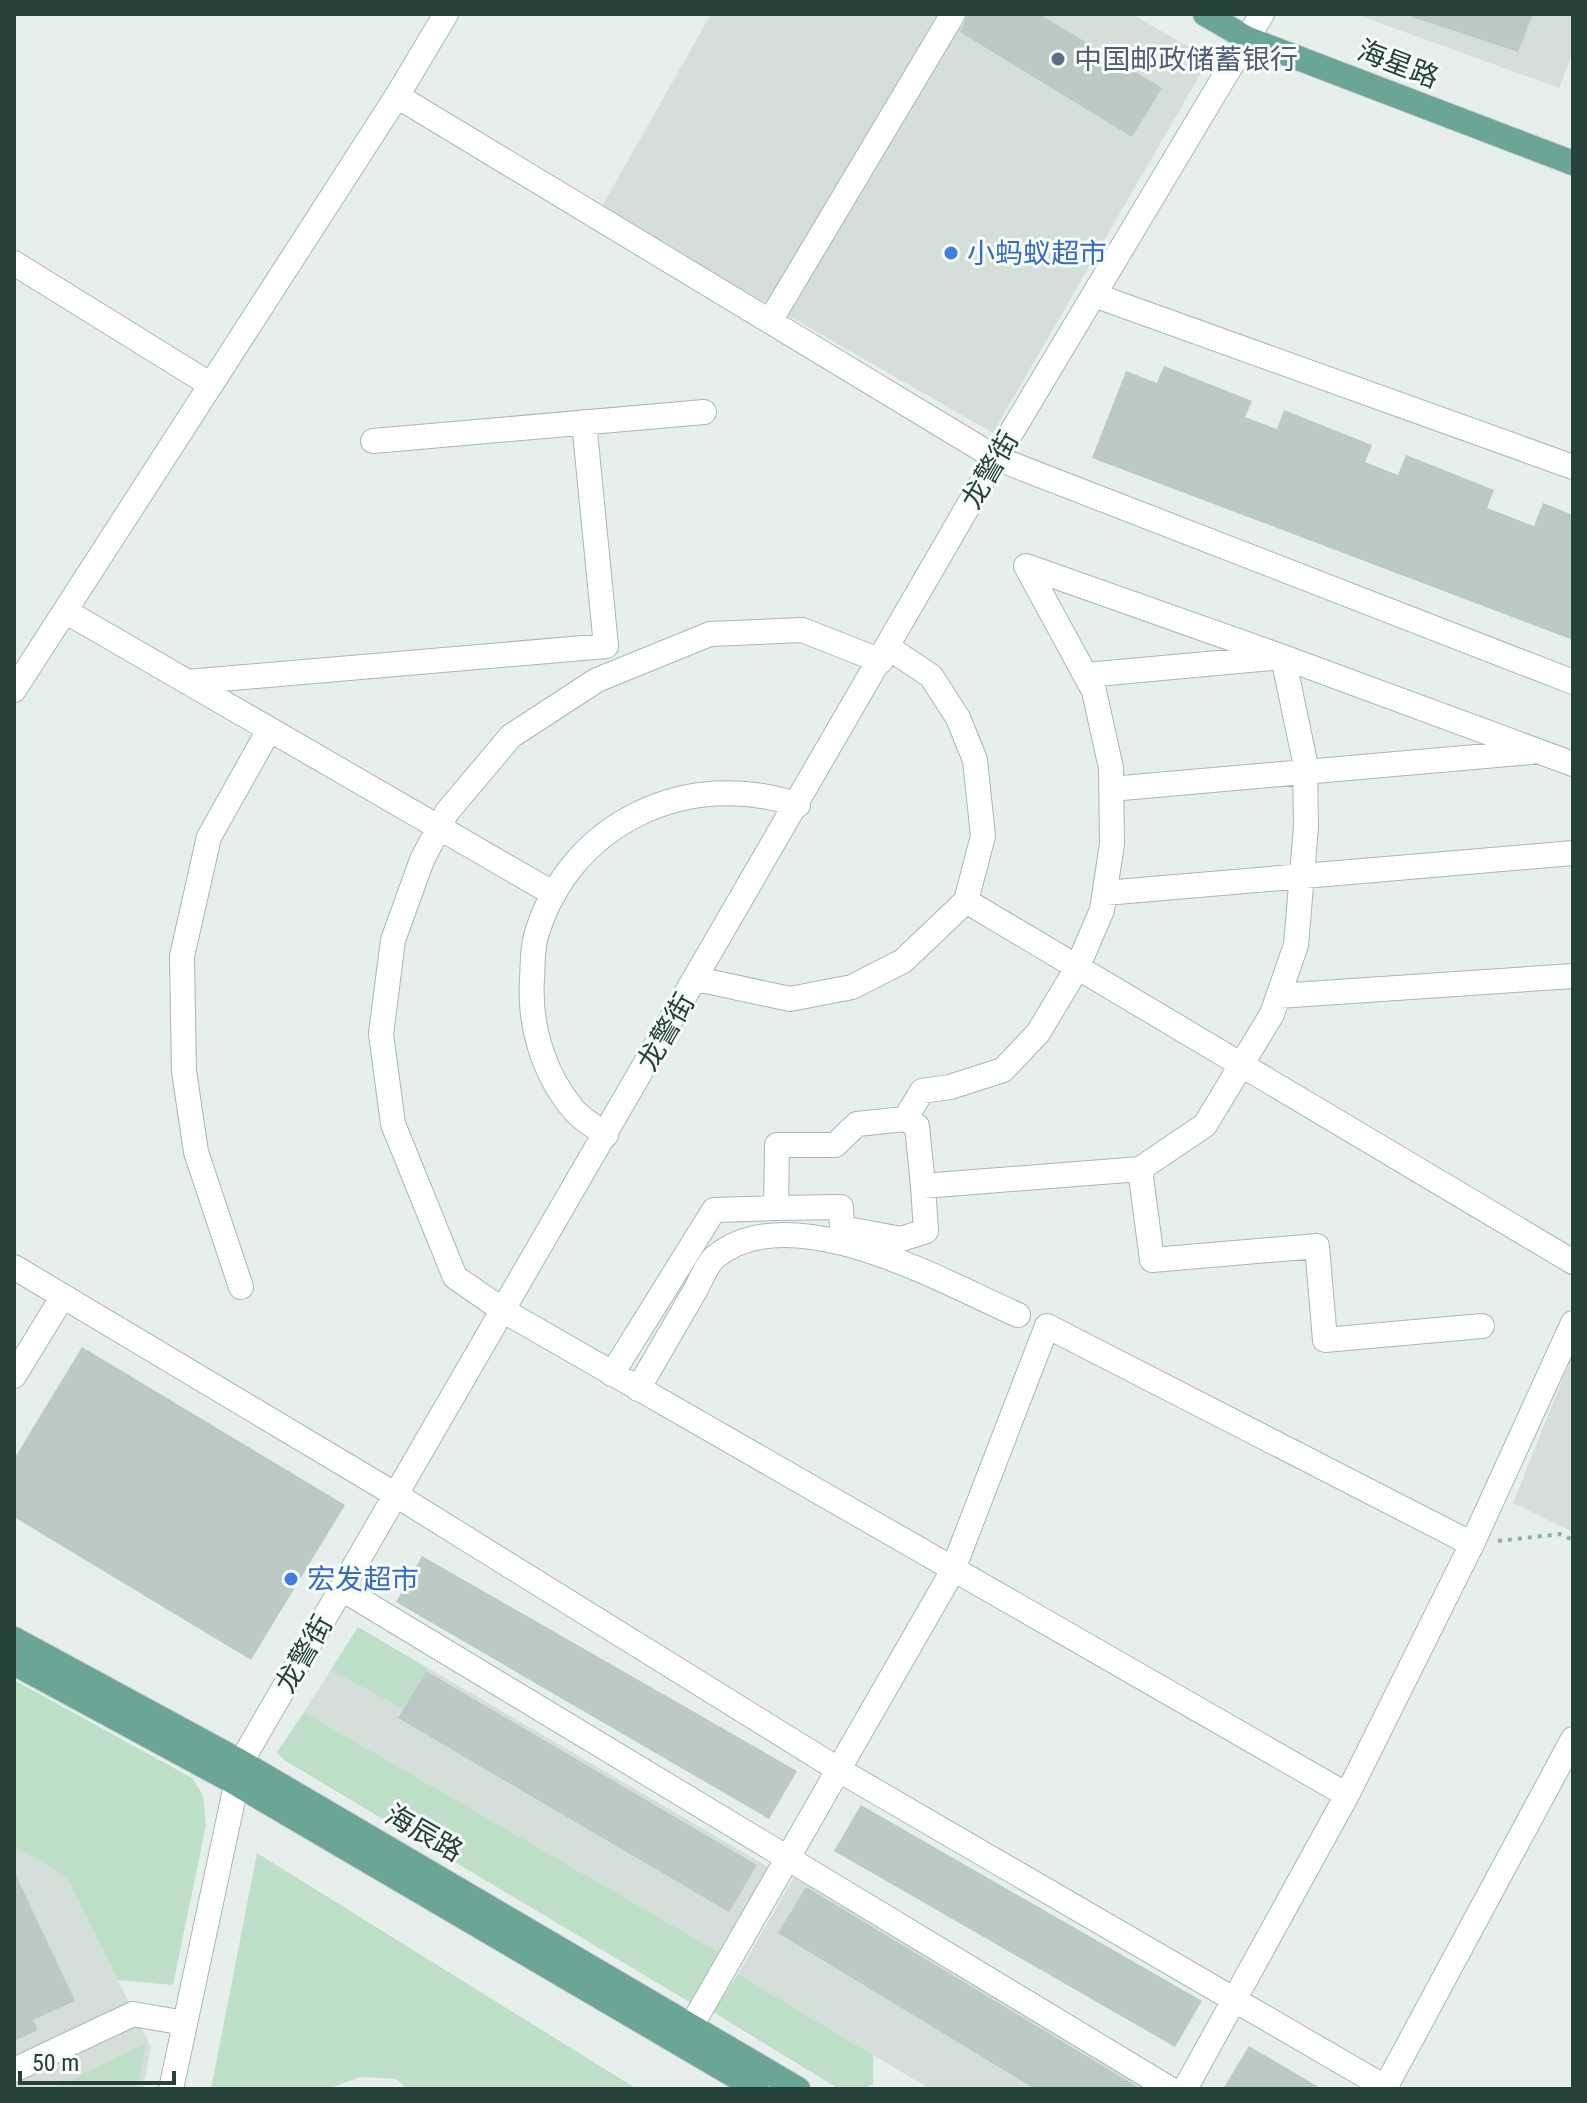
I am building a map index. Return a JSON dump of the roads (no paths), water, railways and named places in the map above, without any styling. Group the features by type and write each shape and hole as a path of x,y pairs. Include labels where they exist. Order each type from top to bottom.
{"main road":[{"name":"海星路","path":"1205,14 1248,39 1573,163"},
{"name":"海辰路","path":"14,1639 687,2033 798,2089"},
{"name":"海辰路","path":"14,1663 239,1772"},
{"name":"海辰路","path":"687,2033 757,2089"}],"street":[{"path":"14,690 397,96 446,14"},
{"path":"770,321 953,14"},
{"name":"龙警街","path":"171,2089 239,1772 996,458 1262,14"},
{"path":"397,96 996,458 1573,682"},
{"path":"14,263 211,385"},
{"path":"1094,295 1573,467"},
{"path":"373,441 704,412"},
{"path":"584,422 606,646 618,671"},
{"path":"905,1119 922,1091 950,1087 1003,1070 1038,1033 1077,968 1102,910 1112,844 1111,768 1094,691 1026,566 1573,764"},
{"path":"65,611 554,894"},
{"path":"697,979 790,999 852,987 903,961 966,901 983,836 975,760 958,718 931,676 885,655 802,630 710,634 597,680 511,736 447,812 422,860 393,940 381,1034 393,1124 455,1277 504,1311 952,1572 1347,1795"},
{"path":"187,682 606,646"},
{"path":"1086,675 1283,657"},
{"path":"923,1186 1140,1169 1205,1125 1272,1014 1296,945 1304,875 1305,772 1295,700 1283,657"},
{"path":"241,1287 196,1152 184,1071 182,956 209,837 269,730"},
{"path":"1111,789 1539,751"},
{"path":"606,1135 574,1111 547,1070 530,1010 535,938 554,894 592,844 641,810 695,793 774,797 798,805"},
{"path":"1105,893 1573,853"},
{"path":"966,901 1573,1262"},
{"path":"1278,996 1573,976"},
{"path":"612,1374 714,1210 841,1207 842,1228 901,1239 926,1231 917,1126 905,1119 857,1124 835,1145 777,1145 776,1208"},
{"path":"1140,1169 1152,1260 1317,1246 1325,1340 1482,1326"},
{"path":"638,1389 713,1258 748,1241 791,1236 834,1238 885,1256 1018,1315"},
{"path":"14,1267 396,1495 839,1770 1387,2088 1573,1739"},
{"path":"14,1376 63,1296"},
{"path":"1185,2089 1347,1795 1472,1544 1573,1323"},
{"path":"687,2033 952,1572 1047,1326 1472,1544"},
{"path":"342,1589 1170,2089"},
{"path":"14,2070 133,2014 185,2023"}],"place":[{"name":"中国邮政储蓄银行","path":"1058,59"},
{"name":"小蚂蚁超市","path":"951,253"},
{"name":"宏发超市","path":"291,1579"}]}
